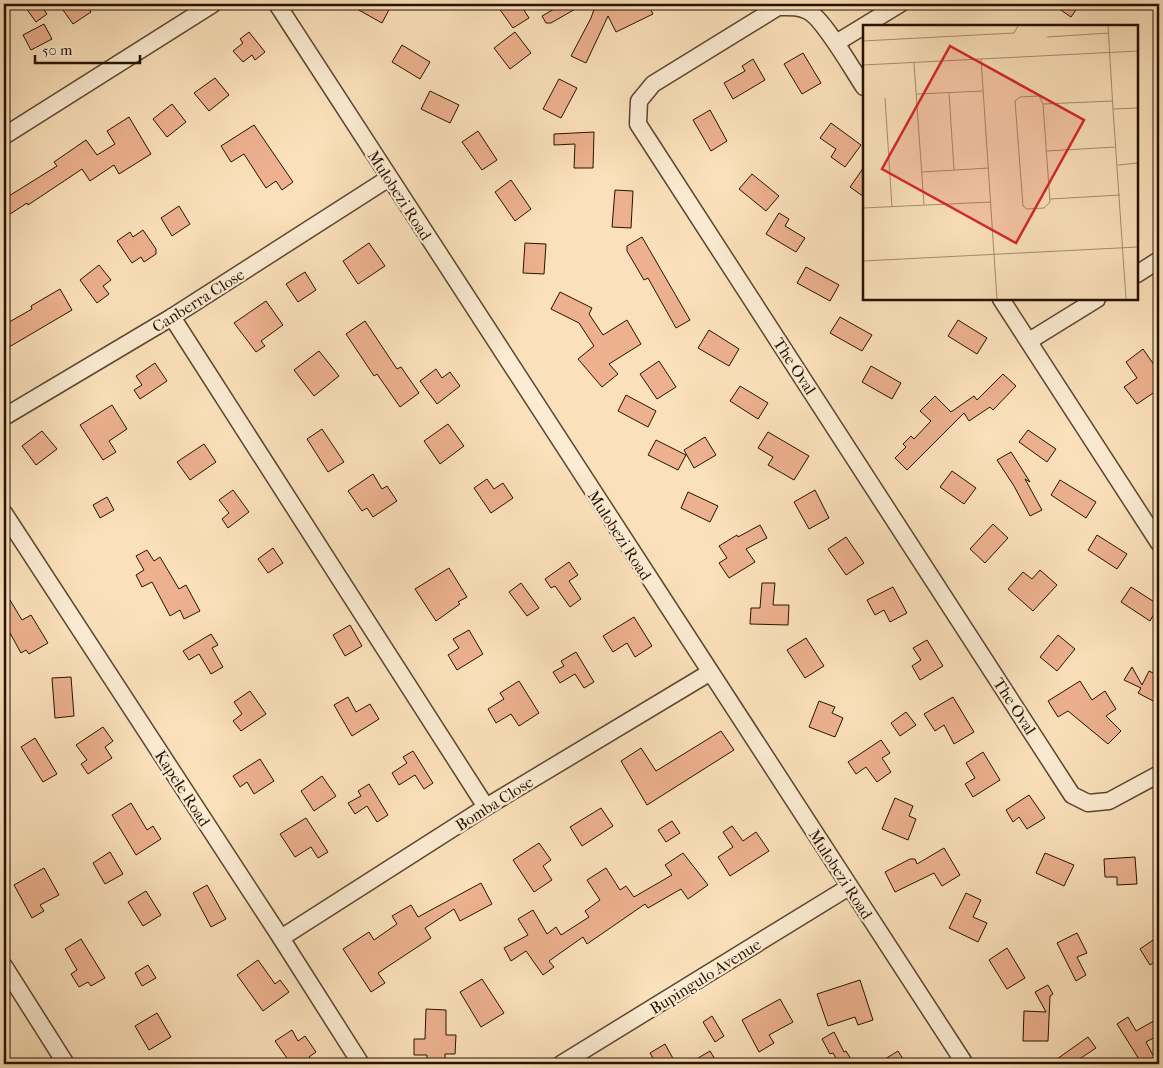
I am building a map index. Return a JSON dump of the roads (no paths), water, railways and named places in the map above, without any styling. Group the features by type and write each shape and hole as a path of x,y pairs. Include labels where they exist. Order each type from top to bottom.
{"street":[{"path":"4,136 213,4"},
{"name":"Mulobezi Road","path":"277,4 965,1064"},
{"path":"866,25 900,4"},
{"name":"The Oval","path":"863,85 836,43 811,12 798,7 778,7 653,84 639,101 638,124 1072,795 1088,803 1109,801 1159,774"},
{"path":"836,43 863,27"},
{"name":"Canberra Close","path":"4,417 172,317 390,178"},
{"path":"1138,273 1159,260"},
{"path":"1002,300 1159,543"},
{"path":"1028,341 1095,300"},
{"path":"172,317 486,807"},
{"name":"Kapele Road","path":"4,513 281,938 360,1064"},
{"name":"Bomba Close","path":"281,938 486,807 709,672"},
{"name":"Bupingulo Avenue","path":"561,1064 849,887"},
{"path":"4,966 66,1064"}]}
